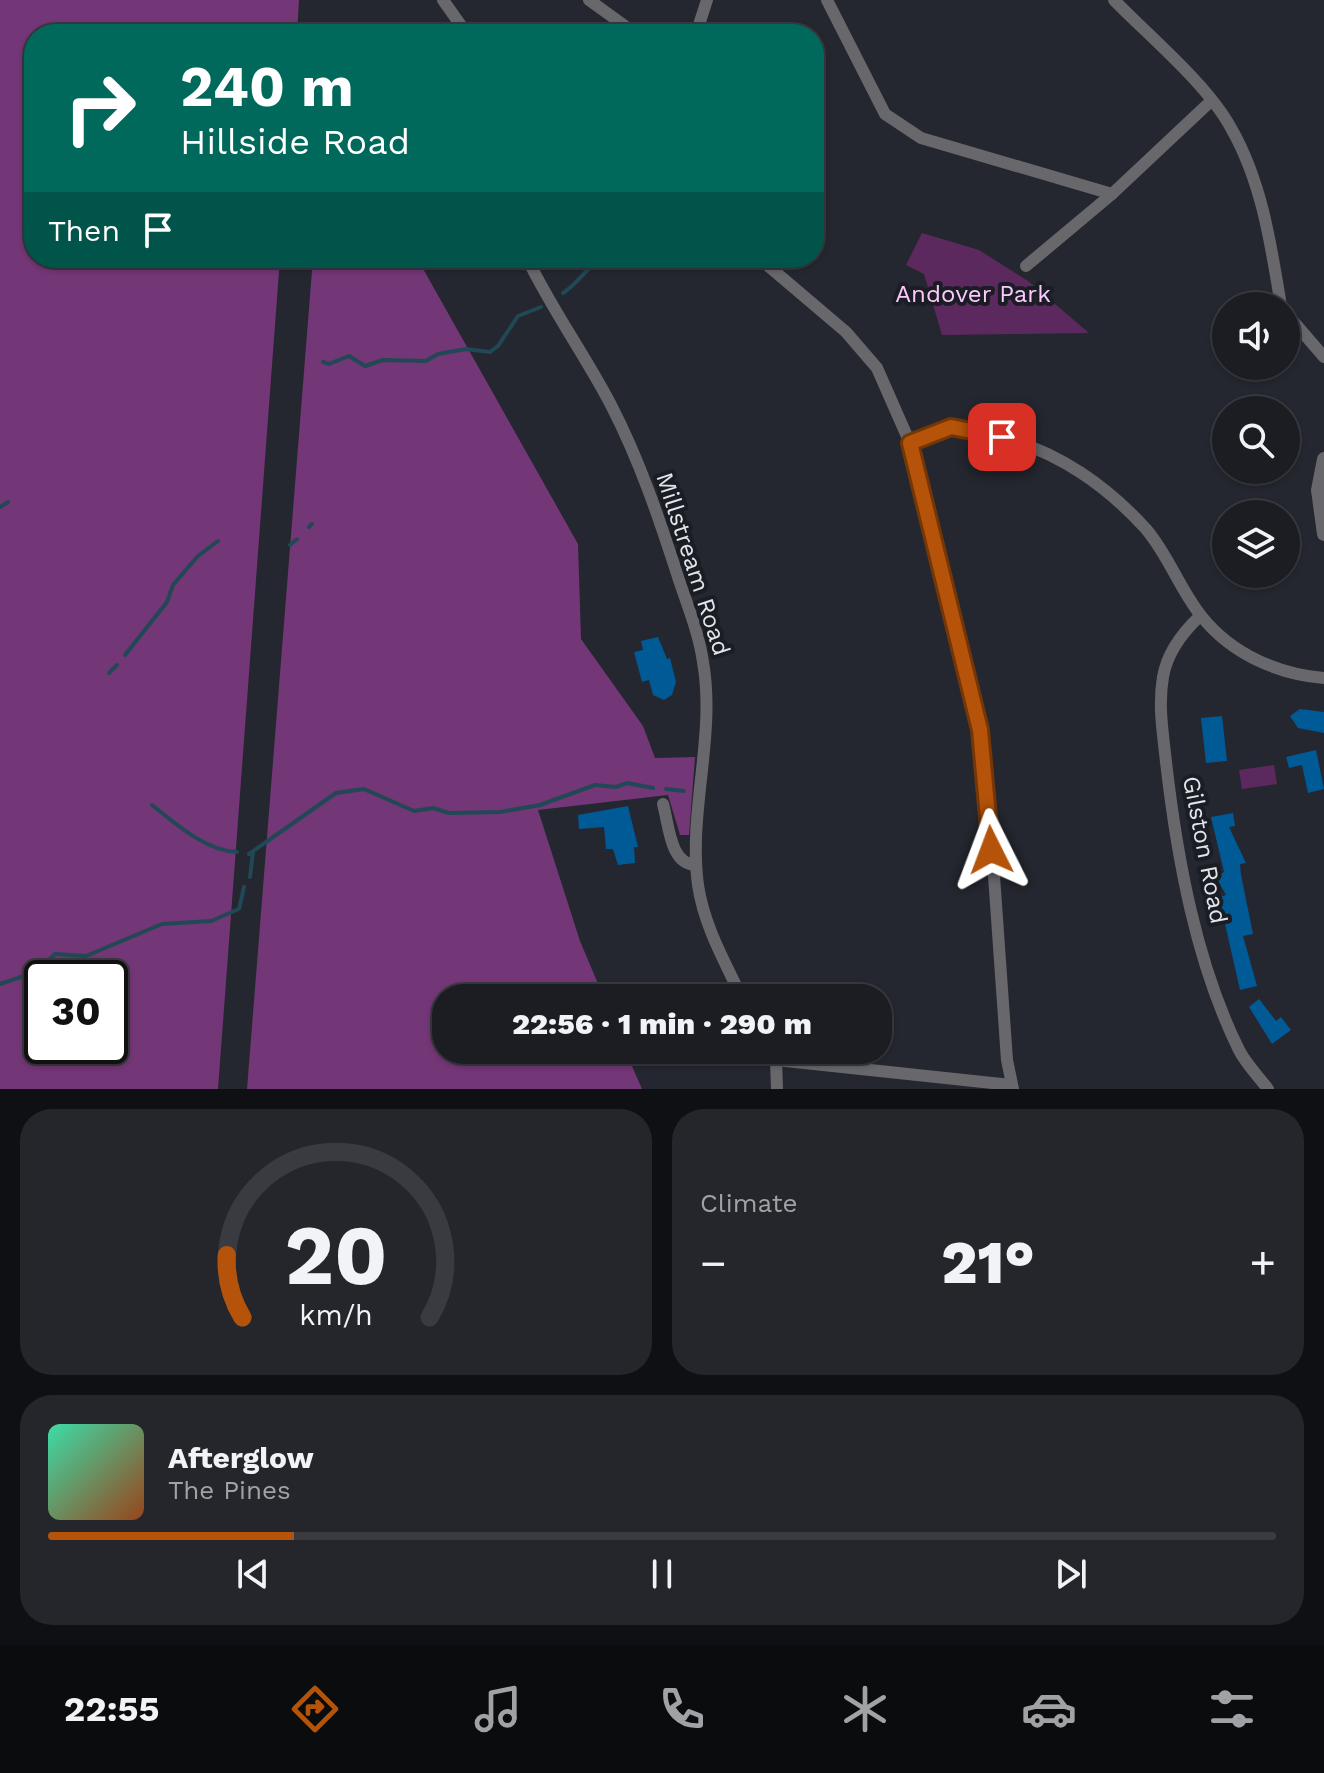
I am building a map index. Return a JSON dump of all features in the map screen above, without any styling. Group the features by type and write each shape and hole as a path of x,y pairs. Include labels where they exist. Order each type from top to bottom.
{"street":[{"path":"443,0 460,24"},
{"path":"589,0 622,24"},
{"path":"699,24 707,0"},
{"path":"827,0 885,114 921,138 1112,194"},
{"path":"1114,0 1231,126 1255,179 1278,292"},
{"path":"1026,266 1112,194 1211,101"},
{"name":"Millstream Road","path":"532,268 549,303 611,405 633,451 695,630 707,698 696,865 706,919 736,984"},
{"path":"771,268 846,332 877,368 910,443 980,730 1012,1087 840,1064"},
{"path":"1300,329 1324,357"},
{"path":"910,443 951,427 1024,443 1060,460 1112,494 1147,531 1174,568 1200,616 1219,633 1273,669 1324,678"},
{"path":"1324,459 1318,490 1324,534"},
{"name":"Gilston Road","path":"1200,616 1173,649 1164,673 1160,703 1171,802 1195,922 1217,999 1241,1054 1268,1089"},
{"path":"663,804 677,856 686,864 696,865"},
{"path":"773,1064 777,1089"}],"green space":[{"name":"Andover Park","path":"922,233 979,250 1028,281 1089,333 942,335 924,274 906,265"},
{"path":"1274,765 1277,784 1242,789 1239,770"}],"shaded area":[{"path":"0,0 299,0 298,24 24,24 24,268 279,268 218,1089 0,1089"},
{"path":"312,268 423,268 578,544 581,639 643,726 655,758 695,757 689,835 680,835 668,795 538,810 580,941 598,984 432,984 432,1064 631,1064 642,1089 247,1089"}],"building":[{"path":"658,637 667,659 670,658 676,682 672,695 664,700 653,695 649,680 642,682 634,652 643,650 641,641"},
{"path":"1300,709 1324,712 1324,733 1298,728 1290,716"},
{"path":"1222,716 1227,761 1206,763 1201,718"},
{"path":"1316,750 1324,789 1308,793 1302,765 1289,768 1286,757"},
{"path":"628,806 638,847 634,847 635,863 618,865 613,849 606,849 604,827 579,829 578,815"},
{"path":"1233,813 1235,826 1229,827 1246,863 1240,864 1241,875 1253,934 1243,936 1257,986 1240,990 1219,897 1226,895 1216,877 1224,872 1211,817"},
{"path":"1259,999 1276,1021 1281,1017 1291,1030 1272,1044 1249,1007"}],"waterway":[{"path":"563,293 590,268"},
{"path":"323,362 329,364 349,356 365,366 383,360 426,361 438,354 466,349 490,352 498,346 518,316 541,307"},
{"path":"0,507 8,502"},
{"path":"309,527 312,524"},
{"path":"290,545 297,539"},
{"path":"125,655 167,602 173,585 198,556 218,541"},
{"path":"109,673 117,665"},
{"path":"249,854 336,793 364,789 414,811 433,808 449,813 500,812 540,805 595,785 616,787 627,783 653,788"},
{"path":"666,789 684,791"},
{"path":"152,805 203,842 237,852"},
{"path":"250,877 253,852"},
{"path":"0,984 38,971 55,954 86,956 162,924 211,921 239,909 244,887"}],"route":[{"path":"991,850 980,730 910,443 951,427 1002,437"}]}
